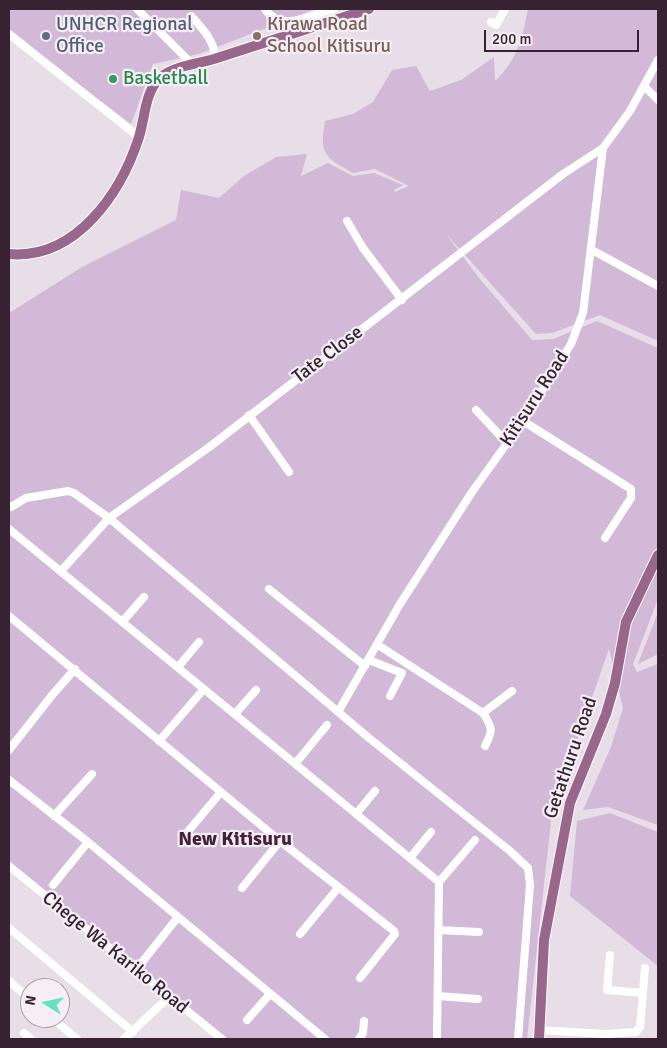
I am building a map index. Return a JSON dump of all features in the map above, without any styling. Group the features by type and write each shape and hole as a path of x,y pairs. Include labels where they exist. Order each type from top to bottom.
{"main road":[{"path":"9,254 42,252 56,246 84,226 104,206 114,192 138,137 154,84 166,74 192,64 369,9"},
{"name":"Getathuru Road","path":"539,1035 544,940 570,803 606,714 626,622 658,555"}],"street":[{"path":"137,9 192,64"},
{"path":"264,9 269,15 290,22 334,9"},
{"path":"491,22 496,25 504,9"},
{"path":"191,16 209,38 215,50 215,58"},
{"path":"9,34 138,137"},
{"name":"Kitisuru Road","path":"338,712 400,604 571,344 583,313 603,148 630,111 658,60"},
{"path":"644,86 658,100"},
{"name":"Tate Close","path":"61,571 108,518 208,448 564,174 603,148"},
{"path":"347,221 363,248 402,300"},
{"path":"592,250 658,286"},
{"path":"476,410 507,443"},
{"path":"249,415 289,472"},
{"path":"522,421 631,489 631,498 605,538"},
{"path":"9,506 11,507 26,498 68,491 108,518 338,712 528,868 530,885 518,1039"},
{"path":"9,529 439,882"},
{"path":"269,589 367,663 402,673 390,696"},
{"path":"123,621 144,597"},
{"path":"10,620 75,669 280,841 394,931 395,934 360,978"},
{"path":"178,667 200,642"},
{"path":"378,645 482,713 490,723 492,734 485,746"},
{"path":"9,750 75,669"},
{"path":"159,741 204,689"},
{"path":"235,714 256,690"},
{"path":"482,713 512,691"},
{"path":"295,764 328,724"},
{"path":"54,816 92,774"},
{"path":"9,780 88,842 325,1039"},
{"path":"356,814 375,791"},
{"path":"185,834 221,792"},
{"path":"410,858 431,832"},
{"path":"437,1039 439,882 476,840"},
{"path":"242,888 280,841"},
{"path":"53,885 88,842"},
{"name":"Chege Wa Kariko Road","path":"9,866 222,1039"},
{"path":"300,934 338,888"},
{"path":"139,966 178,918"},
{"path":"9,928 138,1039"},
{"path":"438,930 479,932"},
{"path":"610,955 607,990 643,993"},
{"path":"539,1035 604,1037 639,1031 645,968"},
{"path":"9,981 20,990"},
{"path":"247,1020 270,994"},
{"path":"124,1039 170,996"},
{"path":"438,996 478,998"},
{"path":"359,1039 363,1033 364,1021"},
{"path":"64,1028 77,1039"},
{"path":"24,1033 31,1039"}],"shaded area":[{"path":"9,9 315,9 199,54 153,64 131,124 9,32"},
{"path":"528,9 658,9 658,341 600,315 552,333 536,334 446,234 479,278 532,340 553,339 597,321 658,348 658,599 633,664 637,672 658,664 658,825 608,807 583,810 611,747 623,708 609,649 552,812 527,1039 228,1039 9,862 9,313 82,267 176,220 181,190 219,198 244,176 276,157 307,154 301,176 328,163 353,176 374,173 403,185 394,190 395,192 409,186 375,169 353,173 336,163 326,154 324,148 323,132 325,121 353,114 373,102 392,70 416,66 430,91 461,80 494,57 495,81 509,65 518,48"},
{"path":"658,612 658,654 638,664"},
{"path":"610,813 658,832 658,966 570,896 577,821"}],"place":[{"name":"UNHCR Regional Office","path":"46,36"},
{"name":"Kirawa Road School Kitisuru","path":"257,36"},
{"name":"Basketball","path":"113,79"}],"district":[{"name":"New Kitisuru","path":"235,840"}]}
